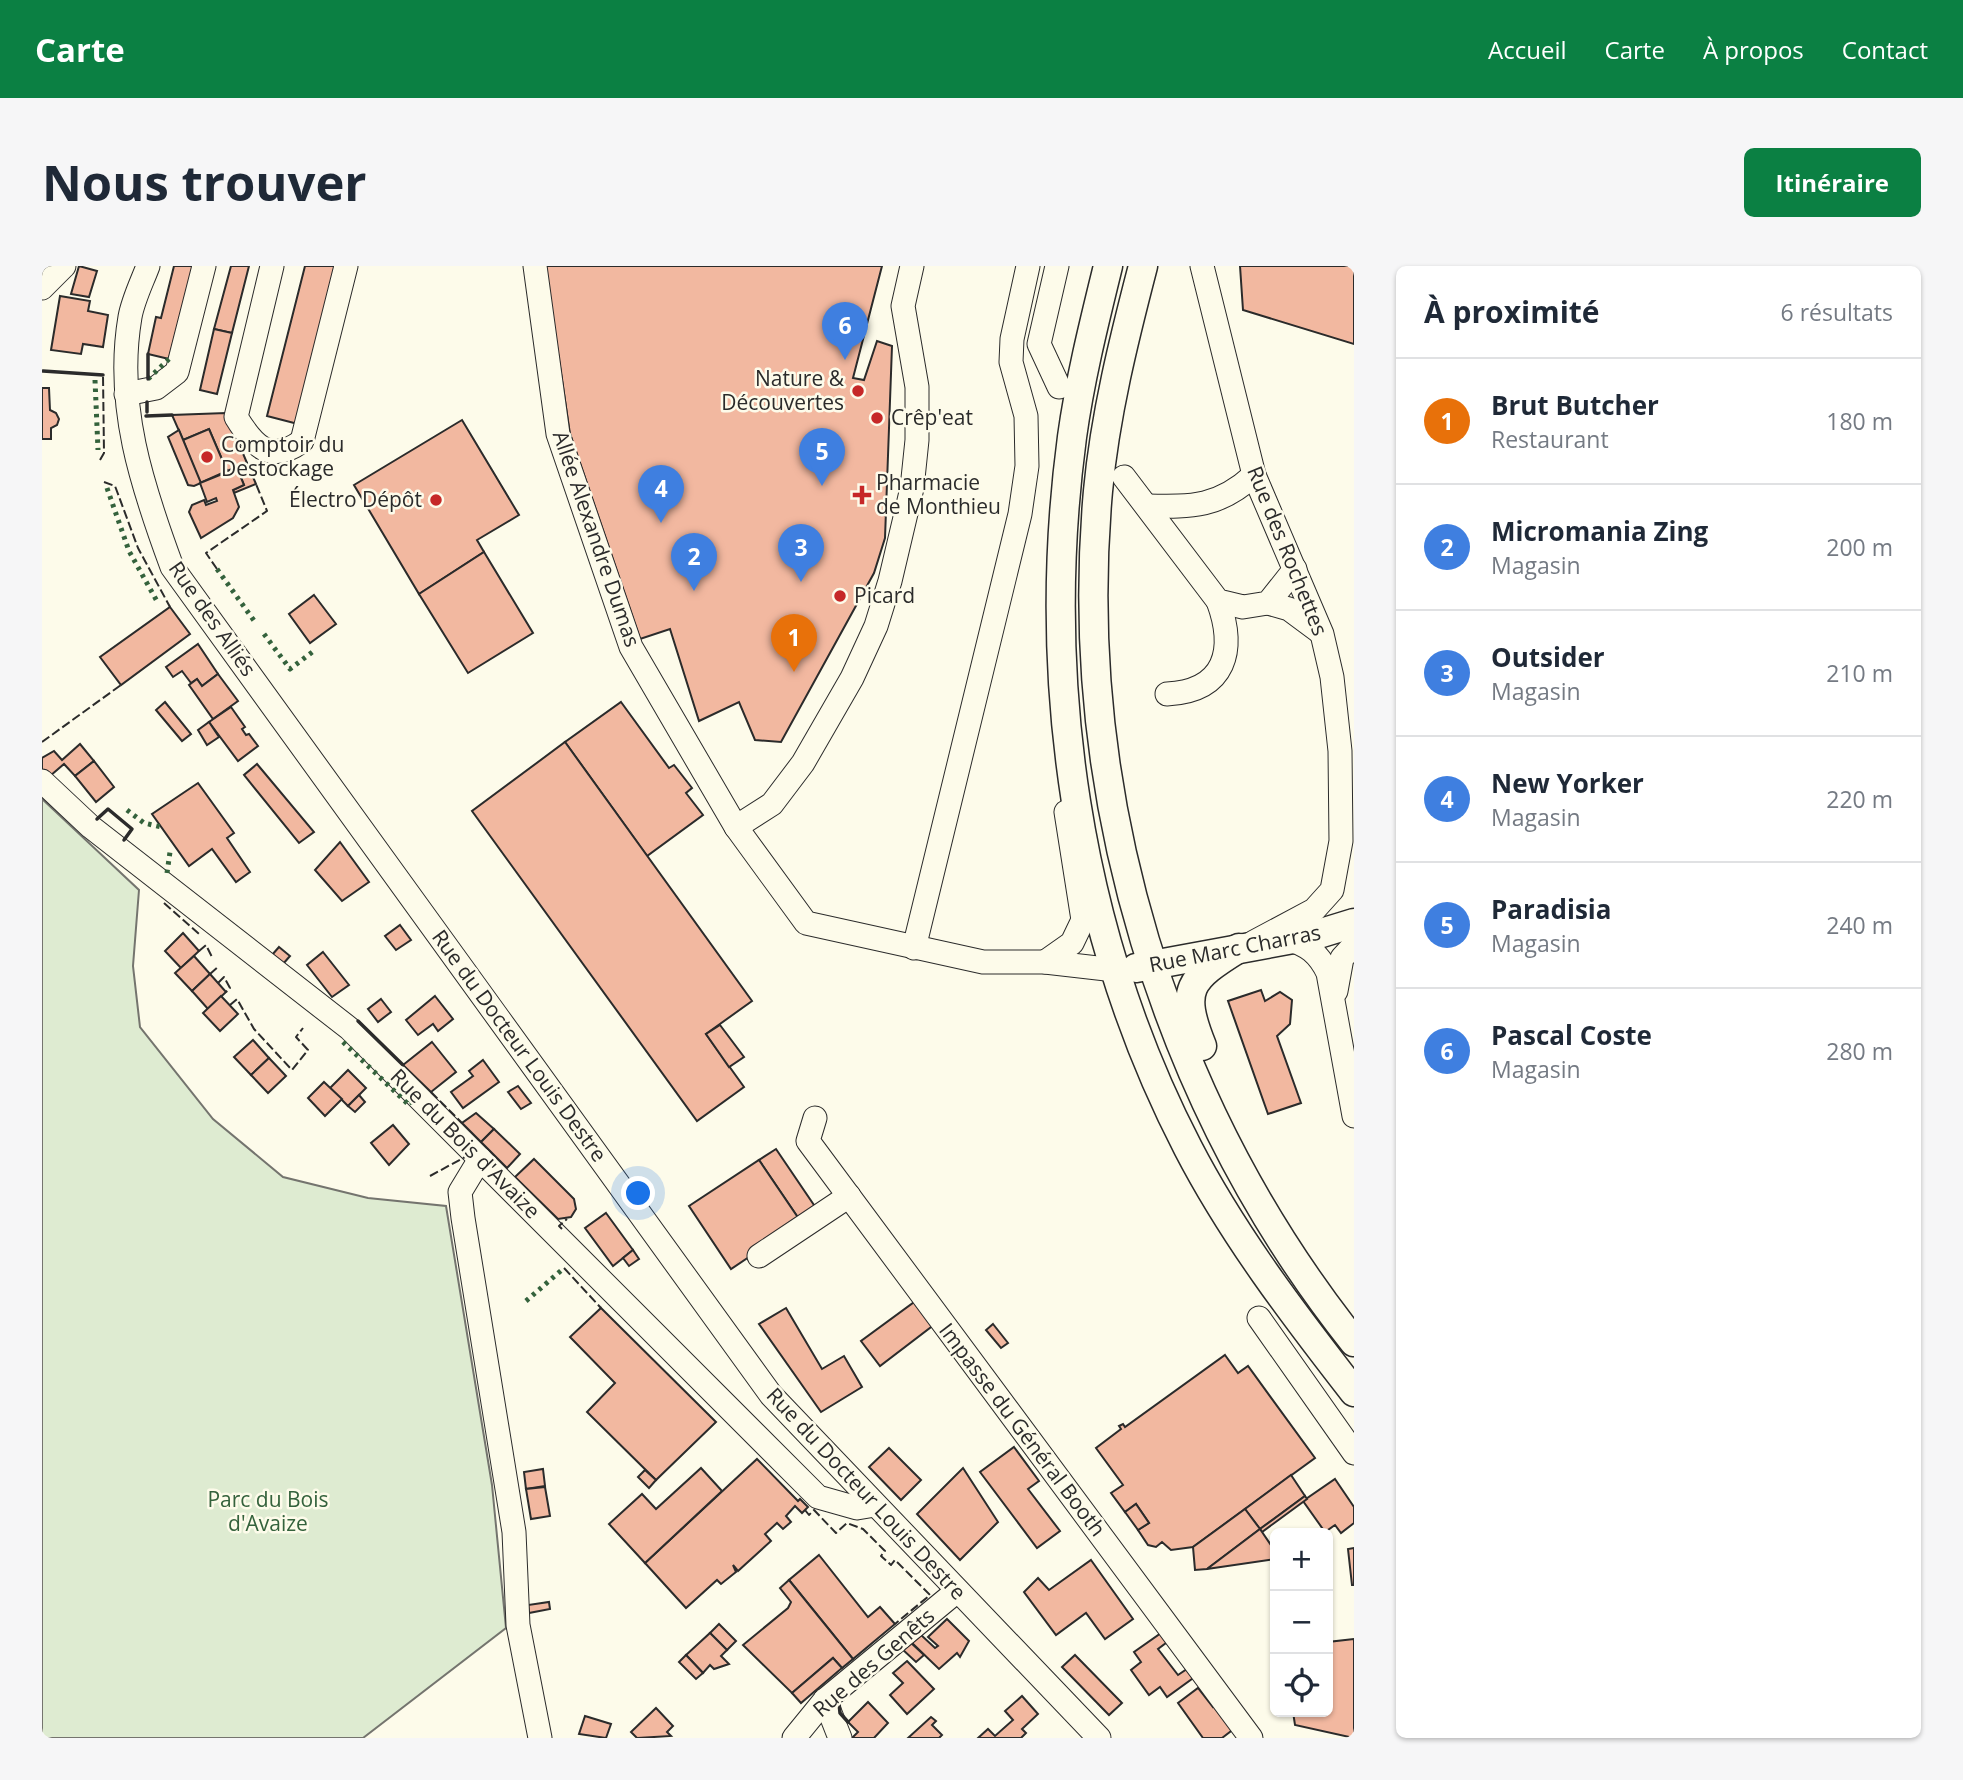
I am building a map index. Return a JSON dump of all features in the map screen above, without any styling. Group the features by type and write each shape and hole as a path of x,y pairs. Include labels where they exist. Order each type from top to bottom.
{"main road":[{"path":"1108,266 1082,374 1065,508 1062,655 1073,772 1088,869 1115,971 1136,1030 1188,1147 1238,1233 1300,1324 1354,1392"},
{"path":"1143,266 1105,439 1098,490 1094,601 1098,721 1107,783 1152,966 1192,1070 1258,1204 1324,1305 1354,1342"},
{"path":"1073,772 1094,817 1131,948 1140,961 1152,966"},
{"name":"Rue Marc Charras","path":"1115,971 1287,940 1354,923"},
{"path":"1243,947 1201,976 1189,996 1188,1006 1248,1158 1258,1204"},
{"path":"1115,971 1131,976 1140,987 1170,1066 1216,1158 1231,1181 1258,1204"}],"street":[{"path":"42,288 64,266"},
{"name":"Rue des Alliés","path":"148,266 130,315 126,394 127,417 142,486 172,567 259,687"},
{"path":"126,394 156,388 177,372 204,266"},
{"path":"272,266 236,416 260,447 274,453 289,451 302,441 346,266"},
{"name":"Allée Alexandre Dumas","path":"535,266 558,434 631,646 736,827 806,923 983,962 1045,962 1115,971"},
{"path":"736,827 772,804 803,763 852,678 876,626 890,581 912,488 917,440 917,387 903,306 912,266"},
{"path":"914,948 1011,562 1020,514 1027,466 1026,416 1011,362 1012,339 1028,266"},
{"path":"1057,266 1039,344 1059,387"},
{"name":"Rue des Rochettes","path":"1202,266 1254,475 1322,634 1332,677 1340,751 1341,841 1337,877 1324,902 1243,947"},
{"path":"1147,506 1199,505 1232,495 1254,475"},
{"path":"1124,478 1218,601 1227,636 1223,662 1213,677 1199,688 1167,694"},
{"path":"1268,604 1296,569"},
{"path":"1218,601 1242,607 1268,604 1297,614 1322,634"},
{"name":"Rue du Docteur Louis Destre","path":"259,687 771,1395 1100,1738"},
{"path":"1045,962 1072,943 1083,920 1066,815 1073,772"},
{"name":"Rue du Bois d'Avaize","path":"42,781 91,827 350,1029 818,1497 857,1508 875,1505"},
{"path":"1341,841 1354,862"},
{"path":"1287,940 1307,946 1322,961 1334,1001 1354,1116"},
{"path":"1334,1001 1342,958 1354,945"},
{"name":"Impasse du Général Booth","path":"815,1118 807,1141 1251,1738"},
{"path":"480,1159 460,1192 514,1532 519,1625 540,1738"},
{"path":"759,1256 849,1196"},
{"path":"1259,1318 1354,1453"},
{"name":"Rue des Genêts","path":"794,1738 825,1700 957,1591"},
{"path":"825,1700 840,1738"}],"green space":[{"name":"Parc du Bois d'Avaize","path":"42,799 139,890 133,966 140,1027 213,1119 283,1177 368,1198 446,1206 492,1485 506,1628 363,1738 42,1738"}],"building":[{"path":"79,266 97,271 89,297 71,294"},
{"path":"174,266 193,266 169,359 148,354 156,317 161,318"},
{"path":"231,266 249,266 232,333 214,329"},
{"path":"305,266 338,266 298,424 267,416"},
{"path":"545,266 882,266 853,378 864,380 877,341 892,346 885,538 874,573 781,742 755,740 739,702 699,721 670,629 640,639 570,434"},
{"path":"1240,266 1354,266 1354,344 1243,310"},
{"path":"60,296 90,301 88,311 108,315 103,347 83,344 81,354 51,350"},
{"path":"214,329 232,333 217,394 200,390"},
{"path":"42,388 49,388 50,410 56,413 59,419 57,425 51,428 51,439 42,439"},
{"path":"226,413 247,463 227,471 209,429 183,440 172,415"},
{"name":"Électro Dépôt","path":"462,420 519,515 477,540 484,552 419,594 354,485"},
{"path":"209,429 227,471 200,483 183,440"},
{"path":"179,430 201,483 194,486 188,485 168,437"},
{"path":"247,463 256,484 234,493 233,490 244,485 237,468"},
{"path":"237,468 244,485 233,490 239,507 233,518 201,538 189,512 192,505 204,500 206,505 217,501 216,498 207,502 200,483"},
{"path":"484,552 533,633 468,673 419,594"},
{"path":"314,595 336,624 310,643 289,614"},
{"path":"170,607 190,634 121,685 100,657"},
{"path":"198,644 218,674 202,686 197,679 191,683 182,671 173,677 166,667"},
{"path":"218,674 238,701 213,719 189,685 197,679 202,686"},
{"path":"165,702 191,734 182,741 156,710"},
{"path":"621,702 669,768 674,765 692,788 686,793 703,815 647,856 565,742"},
{"path":"231,707 245,727 242,729 246,735 249,734 258,746 238,761 209,722"},
{"path":"209,722 219,737 207,745 198,730"},
{"path":"565,742 752,1001 706,1034 744,1087 697,1121 472,811"},
{"path":"80,744 94,761 75,776 64,764 50,776 42,770 42,758 54,751 62,760"},
{"path":"94,761 114,787 96,802 75,776"},
{"path":"257,764 314,832 299,843 244,775"},
{"path":"198,783 234,833 227,838 250,872 236,882 212,849 189,866 152,814"},
{"path":"340,842 369,882 342,901 315,870"},
{"path":"400,925 411,940 396,950 385,936"},
{"path":"183,933 199,951 181,968 165,951"},
{"path":"279,947 290,956 283,964 272,955"},
{"path":"323,952 349,985 332,997 307,965"},
{"path":"194,956 210,974 192,991 175,973"},
{"path":"210,974 226,992 208,1009 192,991"},
{"path":"1261,990 1265,1001 1280,992 1292,1000 1290,1024 1277,1036 1301,1103 1268,1114 1228,1001"},
{"path":"221,996 238,1014 220,1031 203,1013"},
{"path":"435,996 453,1019 438,1031 433,1024 418,1035 406,1020"},
{"path":"381,999 391,1012 378,1022 368,1009"},
{"path":"720,1025 744,1057 729,1067 706,1034"},
{"path":"253,1040 269,1058 251,1075 234,1057"},
{"path":"432,1042 456,1072 431,1092 403,1065"},
{"path":"269,1058 286,1076 268,1093 251,1075"},
{"path":"483,1060 499,1082 463,1108 451,1092 473,1076 469,1071"},
{"path":"348,1070 366,1088 348,1106 330,1088"},
{"path":"324,1082 342,1099 325,1116 308,1098"},
{"path":"518,1086 531,1103 521,1109 508,1092"},
{"path":"359,1095 365,1102 355,1112 348,1106"},
{"path":"476,1113 494,1129 481,1142 462,1123"},
{"path":"393,1125 409,1144 389,1165 371,1143"},
{"path":"494,1129 520,1154 507,1168 481,1142"},
{"path":"776,1149 818,1211 801,1222 759,1160"},
{"path":"534,1159 574,1199 576,1209 571,1217 558,1219 515,1177"},
{"path":"759,1160 801,1222 731,1269 689,1206"},
{"path":"606,1213 633,1250 613,1266 585,1228"},
{"path":"633,1250 639,1259 629,1266 623,1258"},
{"path":"917,1300 935,1324 880,1366 861,1341"},
{"path":"601,1308 716,1422 656,1480 587,1412 615,1383 570,1337"},
{"path":"786,1308 822,1369 844,1356 862,1387 821,1412 759,1324"},
{"path":"993,1324 1008,1343 1001,1348 986,1330"},
{"path":"1225,1355 1238,1373 1248,1366 1315,1458 1193,1547 1171,1550 1162,1542 1156,1547 1148,1545 1138,1530 1149,1523 1136,1504 1125,1512 1111,1493 1123,1485 1096,1448 1121,1429 1119,1426 1123,1424 1125,1427"},
{"path":"1014,1447 1039,1481 1028,1489 1060,1531 1037,1548 980,1472"},
{"path":"889,1448 921,1480 901,1500 869,1467"},
{"path":"757,1459 798,1501 800,1499 808,1507 802,1513 795,1506 786,1516 791,1522 783,1529 777,1523 765,1534 771,1541 738,1571 733,1565 736,1572 721,1584 717,1580 686,1608 645,1563"},
{"path":"701,1468 722,1491 645,1563 609,1524 642,1494 656,1509"},
{"path":"963,1468 998,1522 960,1560 917,1514"},
{"path":"543,1469 545,1486 526,1489 524,1472"},
{"path":"645,1470 656,1480 649,1488 638,1477"},
{"path":"1291,1475 1305,1496 1260,1529 1245,1509"},
{"path":"1335,1479 1354,1507 1354,1523 1341,1533 1335,1525 1322,1528 1303,1501"},
{"path":"545,1487 550,1516 531,1519 526,1489"},
{"path":"1305,1496 1307,1499 1262,1532 1260,1529"},
{"path":"1136,1504 1149,1523 1138,1530 1125,1512"},
{"path":"1245,1509 1260,1529 1207,1569 1195,1570 1193,1547"},
{"path":"1260,1529 1270,1544 1270,1560 1207,1569"},
{"path":"1354,1548 1354,1585 1352,1585 1348,1549"},
{"path":"819,1555 868,1617 880,1607 895,1624 853,1659 789,1580"},
{"path":"1091,1560 1133,1619 1105,1639 1086,1613 1056,1635 1024,1592 1038,1578 1049,1590"},
{"path":"789,1580 853,1659 842,1668 833,1658 792,1693 743,1645 788,1608 791,1602 780,1588"},
{"path":"549,1602 550,1609 529,1613 528,1605"},
{"path":"947,1619 969,1641 960,1657 957,1653 939,1669 910,1641 920,1634 935,1648 938,1646 928,1637"},
{"path":"719,1624 736,1641 727,1650 710,1633"},
{"path":"1164,1631 1170,1640 1158,1649 1178,1675 1190,1667 1196,1676 1167,1697 1160,1687 1149,1695 1131,1670 1141,1662 1134,1652"},
{"path":"710,1633 727,1650 721,1656 729,1664 714,1669 710,1665 703,1673 686,1655"},
{"path":"1354,1639 1354,1738 1295,1725 1294,1717 1333,1717 1333,1641"},
{"path":"909,1641 924,1655 916,1662 901,1648"},
{"path":"686,1655 703,1673 696,1679 679,1662"},
{"path":"1075,1655 1122,1703 1109,1715 1062,1667"},
{"path":"833,1658 842,1668 801,1703 792,1693"},
{"path":"907,1661 934,1689 907,1714 890,1695 903,1683 893,1673"},
{"path":"1198,1688 1213,1707 1217,1704 1235,1728 1222,1738 1203,1738 1178,1703"},
{"path":"1022,1696 1038,1714 1022,1729 1026,1733 1021,1738 978,1738 988,1729 995,1736 1013,1720 1005,1711"},
{"path":"868,1702 888,1723 874,1738 852,1738 858,1732 848,1722"},
{"path":"656,1708 673,1726 667,1732 671,1736 637,1738 631,1732"},
{"path":"585,1716 611,1724 606,1738 579,1734"},
{"path":"931,1717 936,1721 932,1725 942,1735 939,1738 908,1738"}],"hedge":[{"path":"148,379 169,359"},
{"path":"95,380 98,450"},
{"path":"107,488 129,551 158,603"},
{"path":"217,569 255,622"},
{"path":"264,634 290,669 315,650"},
{"path":"127,810 144,823 161,827"},
{"path":"167,873 170,852"},
{"path":"343,1042 409,1105 411,1102 414,1105"},
{"path":"526,1301 564,1268"}],"fence":[{"path":"100,460 104,453 103,375"},
{"path":"104,482 115,486 138,548 170,607"},
{"path":"217,569 206,553 267,511 256,484"},
{"path":"42,742 121,685"},
{"path":"164,903 199,934"},
{"path":"199,951 206,945 212,957"},
{"path":"210,974 218,967"},
{"path":"218,983 224,977 230,988 226,992"},
{"path":"230,1005 237,999 254,1029 292,1070 308,1050 296,1037 303,1028"},
{"path":"431,1092 462,1123"},
{"path":"430,1176 465,1157"},
{"path":"562,1229 559,1226 567,1219"},
{"path":"564,1268 601,1308"},
{"path":"805,1510 809,1515 814,1510 836,1533 847,1523 863,1529 885,1551 881,1556 891,1565 895,1560 930,1595 895,1624"}],"wall":[{"path":"148,354 148,379"},
{"path":"43,371 103,375"},
{"path":"147,402 147,412"},
{"path":"146,416 172,415"},
{"path":"97,819 108,809 132,829 124,840"},
{"path":"358,1021 403,1065"},
{"path":"842,1698 839,1703 840,1713 848,1722"}],"place":[{"name":"Pascal Coste","path":"845,360"},
{"name":"Nature & Découvertes","path":"858,391"},
{"name":"Crêp'eat","path":"877,418"},
{"name":"Comptoir du Destockage","path":"207,457"},
{"name":"Paradisia","path":"822,486"},
{"name":"Pharmacie de Monthieu","path":"862,495"},
{"name":"Électro Dépôt","path":"436,500"},
{"name":"New Yorker","path":"661,523"},
{"name":"Outsider","path":"801,582"},
{"name":"Micromania Zing","path":"694,591"},
{"name":"Picard","path":"840,596"},
{"name":"Brut Butcher","path":"794,672"}]}
